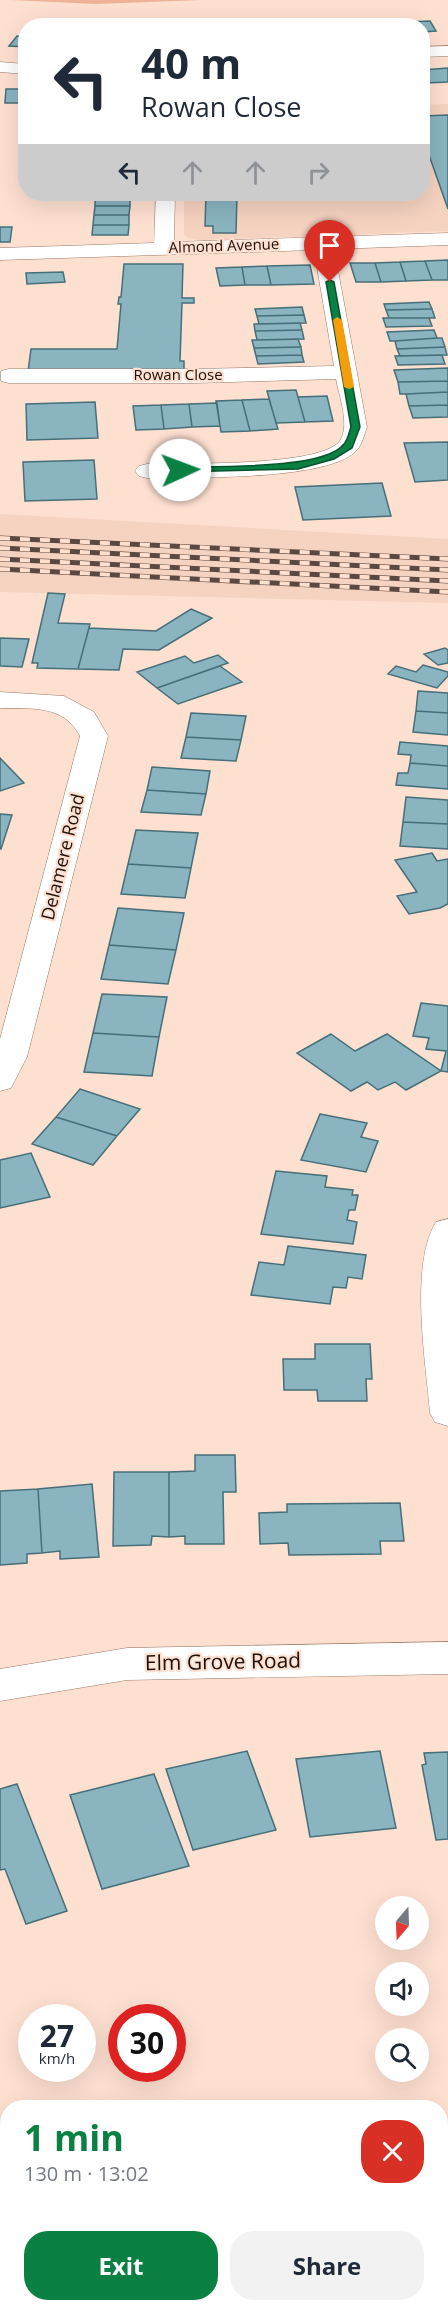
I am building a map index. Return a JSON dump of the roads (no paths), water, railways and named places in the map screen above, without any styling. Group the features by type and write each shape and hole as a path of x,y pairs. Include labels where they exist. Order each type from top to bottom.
{"street":[{"path":"430,52 448,51"},
{"path":"0,68 18,69"},
{"path":"164,248 165,201"},
{"name":"Almond Avenue","path":"0,254 448,239"},
{"path":"147,471 298,466 331,457 348,446 356,427 322,243"},
{"name":"Rowan Close","path":"9,376 194,376 347,372"},
{"name":"Delamere Road","path":"0,700 55,702 84,718 94,736 11,1057 0,1081"},
{"path":"448,1230 438,1279 448,1413"},
{"name":"Elm Grove Road","path":"0,1685 127,1664 448,1658"}],"railway":[{"path":"0,538 448,559"},
{"path":"0,548 448,570"},
{"path":"0,559 448,581"},
{"path":"0,569 448,592"}]}
